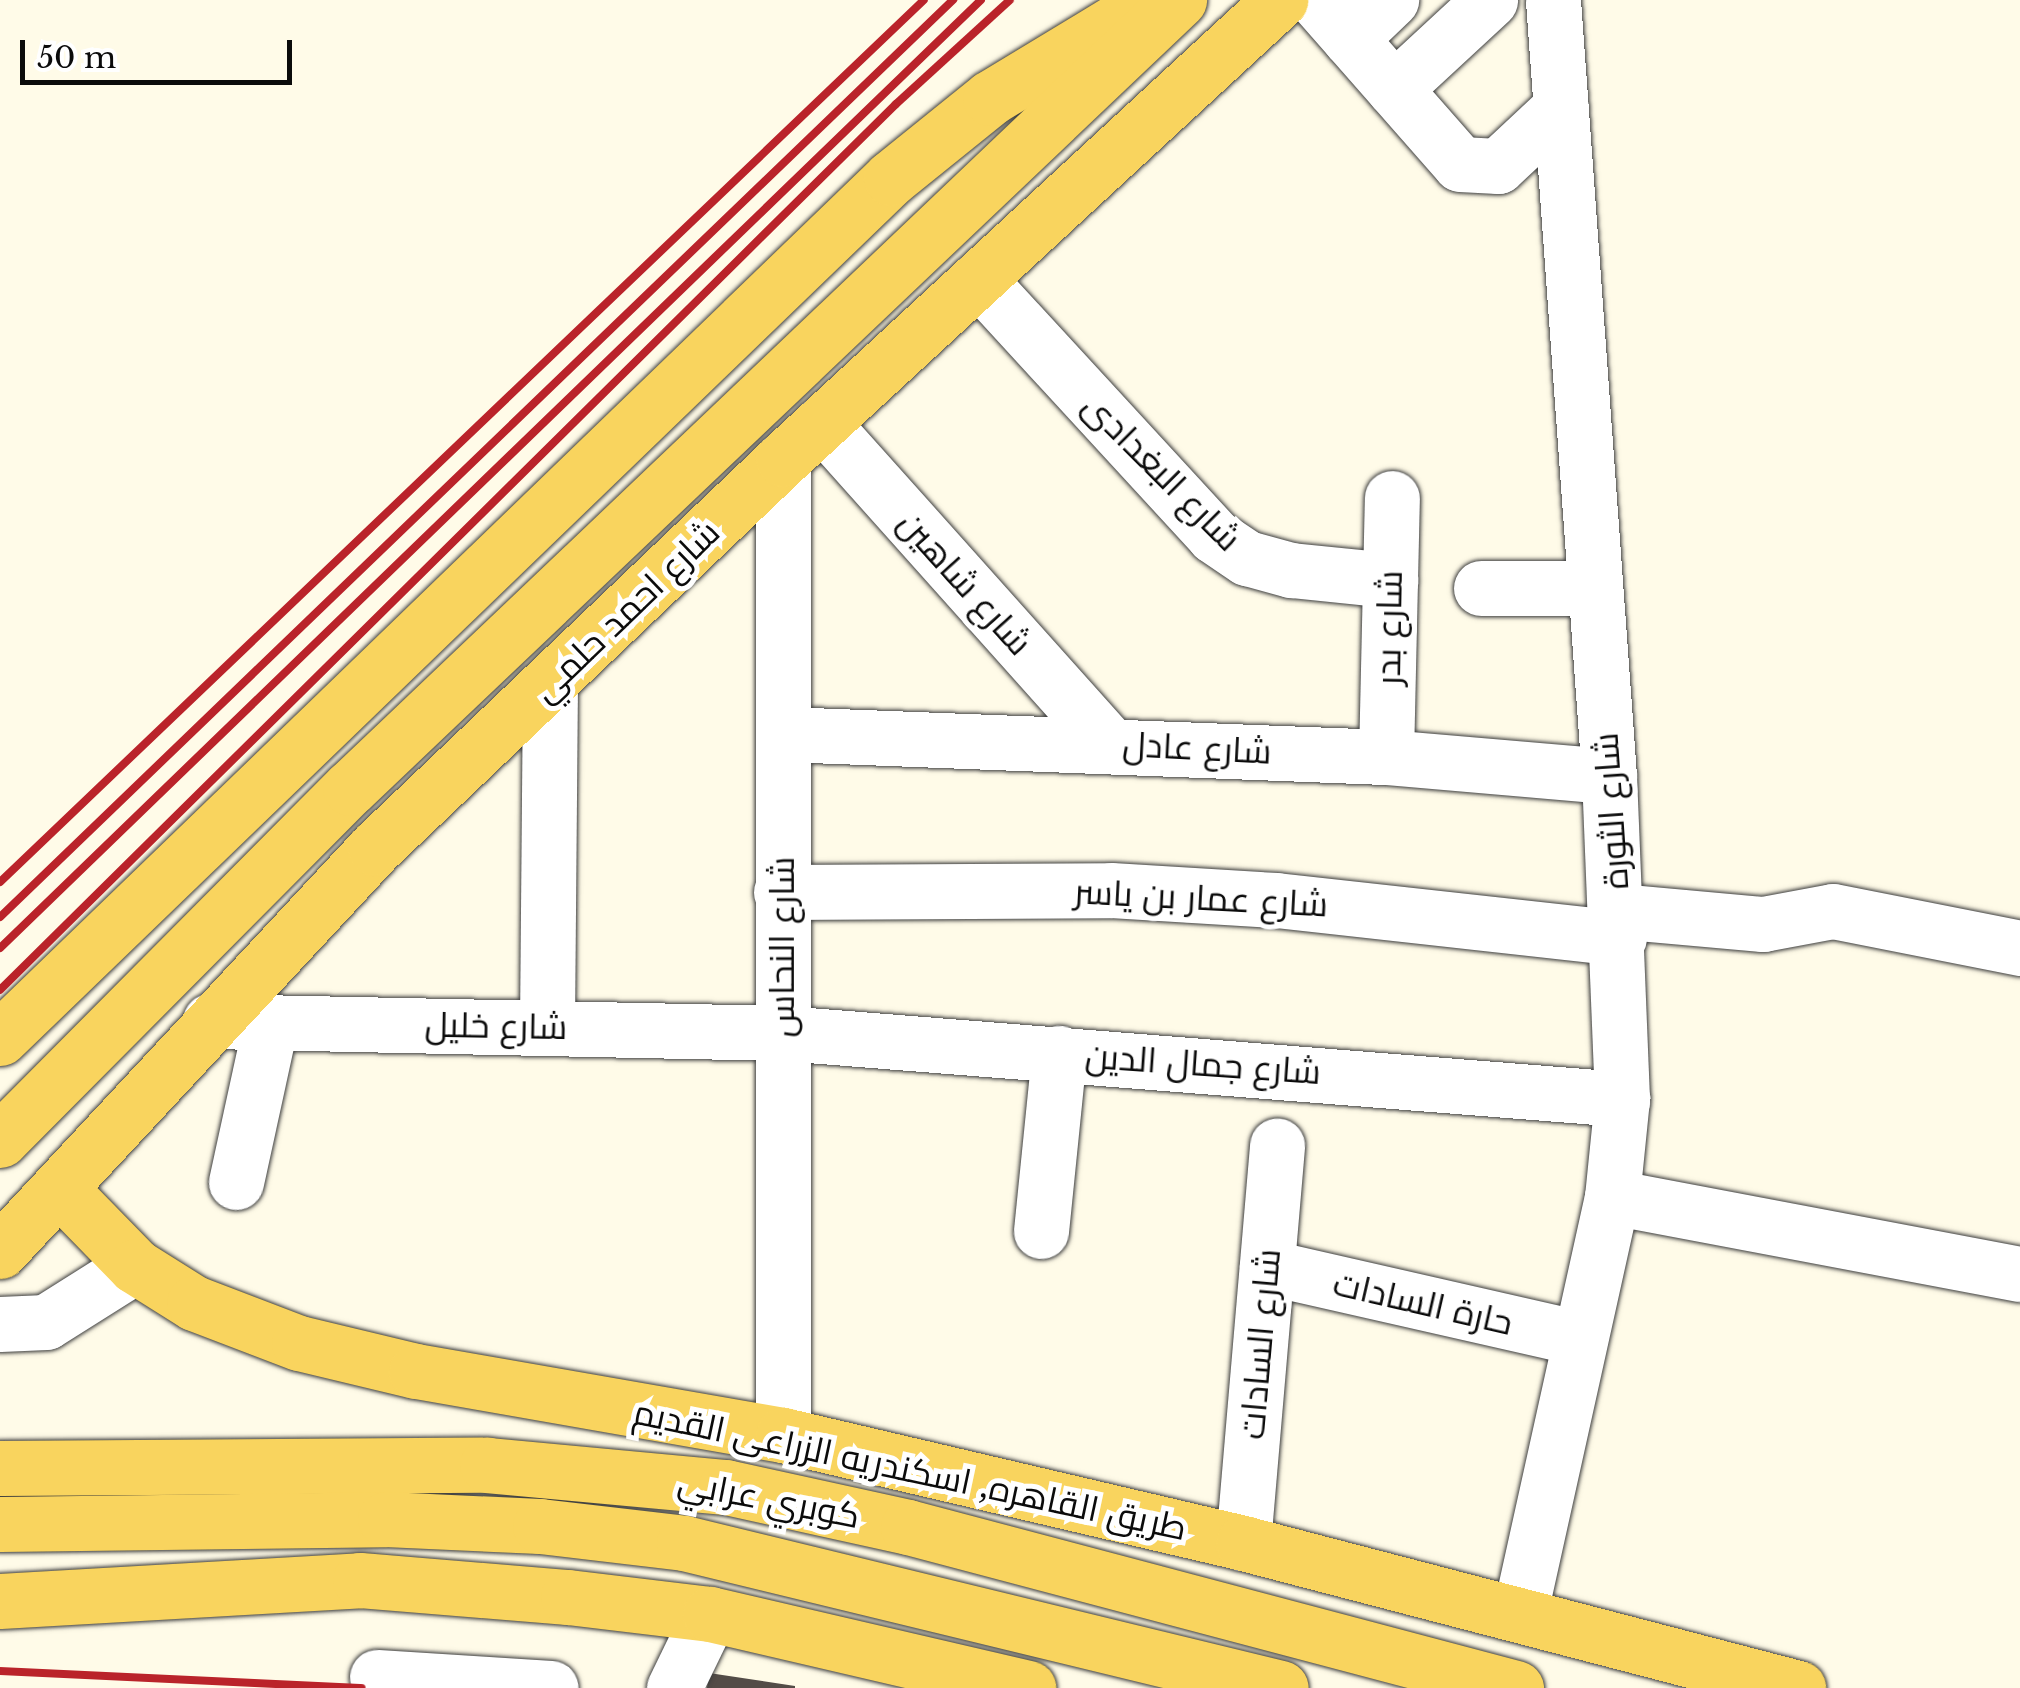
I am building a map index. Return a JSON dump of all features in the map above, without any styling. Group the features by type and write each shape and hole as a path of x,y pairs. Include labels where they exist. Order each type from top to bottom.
{"main road":[{"path":"0,1038 786,284 891,178 990,98 1153,0"},
{"name":"شارع احمد حلمي","path":"0,1140 350,788 1179,0"},
{"name":"شارع احمد حلمي","path":"0,1251 376,848 783,459 1280,0"},
{"name":"طريق القاهره, اسكندريه الزراعى القديم","path":"59,1188 136,1266 194,1303 313,1346 783,1435 1520,1612 1798,1688"},
{"name":"كوبري عرابي","path":"0,1468 486,1464 726,1487 908,1527 1516,1688"},
{"name":"كوبري عرابي","path":"0,1524 384,1519 540,1526 684,1543 1281,1688"},
{"path":"0,1601 360,1580 710,1614 1029,1688"}],"street":[{"path":"1392,0 1333,20 1460,164 1473,169 1498,166 1561,108"},
{"name":"شارع الثورة","path":"1520,1612 1612,1197 1622,1099 1618,924 1609,776 1553,0"},
{"path":"1394,89 1478,4"},
{"name":"شارع البغدادى","path":"978,279 1214,536 1246,558 1291,570 1390,580"},
{"name":"شارع شاهين","path":"822,423 1108,743"},
{"name":"شارع النحاس","path":"783,459 783,1435"},
{"name":"شارع بدر","path":"1386,757 1392,498"},
{"path":"1482,588 1595,588"},
{"path":"547,1026 550,685"},
{"name":"شارع عادل","path":"784,734 1108,743 1386,757 1609,776"},
{"name":"شارع عمار بن ياسر","path":"781,892 946,888 1185,894 1618,924 1763,924 1834,911 2020,948"},
{"name":"شارع خليل","path":"210,1022 783,1033"},
{"path":"236,1182 271,1022"},
{"name":"شارع جمال الدين","path":"783,1033 1622,1099"},
{"path":"1041,1231 1059,1053"},
{"name":"شارع السادات","path":"1243,1543 1277,1145"},
{"path":"1612,1197 2020,1274"},
{"path":"0,1324 46,1322 136,1266"},
{"name":"حارة السادات","path":"1267,1267 1580,1338"},
{"path":"674,1688 710,1614"},
{"path":"377,1678 551,1688"}],"building":[{"path":"709,1673 795,1686 795,1688 707,1688"}],"railway":[{"path":"0,882 924,0"},
{"path":"0,917 953,0"},
{"path":"0,948 981,0"},
{"path":"0,990 896,104 1010,0"},
{"path":"0,1671 362,1688"}]}
